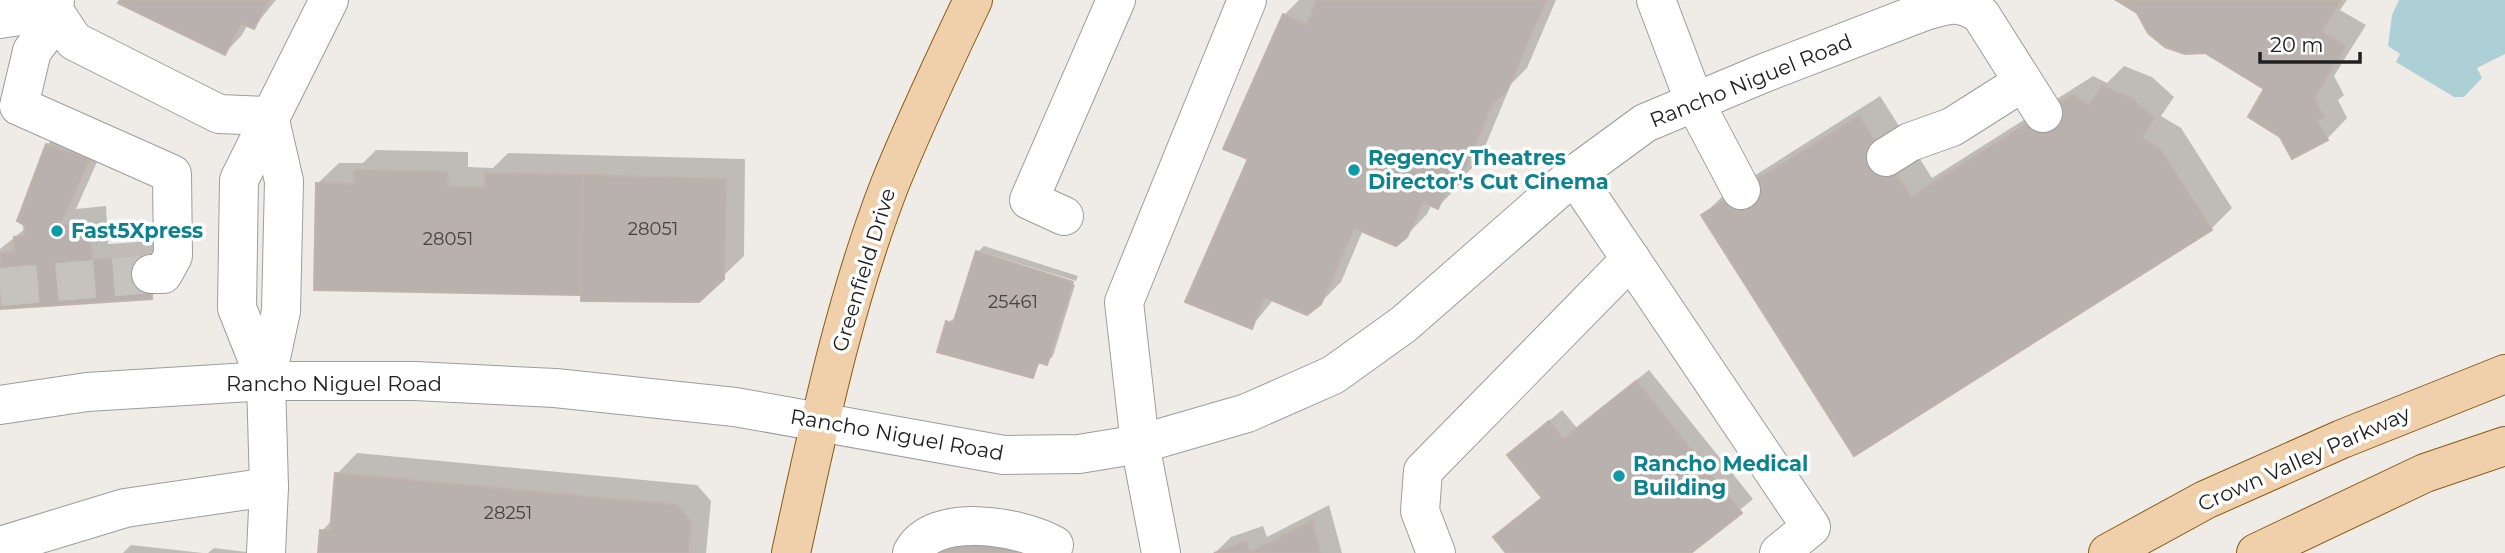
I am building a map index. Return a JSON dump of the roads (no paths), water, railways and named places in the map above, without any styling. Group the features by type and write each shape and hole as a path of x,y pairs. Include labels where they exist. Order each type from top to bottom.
{"main road":[{"name":"Greenfield Drive","path":"791,553 820,421 850,306 890,185 973,0"},
{"name":"Crown Valley Parkway","path":"2108,553 2205,500 2342,439 2505,374"},
{"path":"2256,553 2426,473 2505,446"}],"street":[{"path":"266,553 269,487 266,381 281,311 284,181 269,116 329,0"},
{"path":"1064,216 1029,200 1116,0"},
{"path":"1161,553 1140,444 1124,302 1247,0"},
{"path":"1656,0 1695,103 1741,190"},
{"name":"Rancho Niguel Road","path":"0,405 87,392 266,381 415,381 555,388 735,407 1004,454 1079,454 1140,444 1248,413 1333,375 1404,324 1574,175 1645,123 1926,6 1967,5 1981,15 2043,113"},
{"path":"56,9 74,41 219,114 269,116"},
{"path":"0,19 56,9"},
{"path":"56,9 32,51 19,106 172,174 173,256 163,274 150,274"},
{"path":"1886,157 1910,142 1952,127 2023,82"},
{"path":"1574,175 1811,527 1779,553"},
{"path":"1436,553 1420,511 1423,471 1631,259"},
{"path":"0,546 125,508 269,487"},
{"path":"912,553 917,542 928,534 949,528 980,526 1010,529 1054,545"}],"water":[{"path":"2399,0 2505,0 2505,54 2477,68 2482,78 2464,97 2454,97 2396,62 2400,54 2388,46 2392,15"}],"tunnel":[{"path":"0,287 151,274"}],"place":[{"name":"Regency Theatres Director's Cut Cinema","path":"1354,170"},
{"name":"Fast5Xpress","path":"57,231"},
{"name":"Rancho Medical Building","path":"1619,476"}]}
